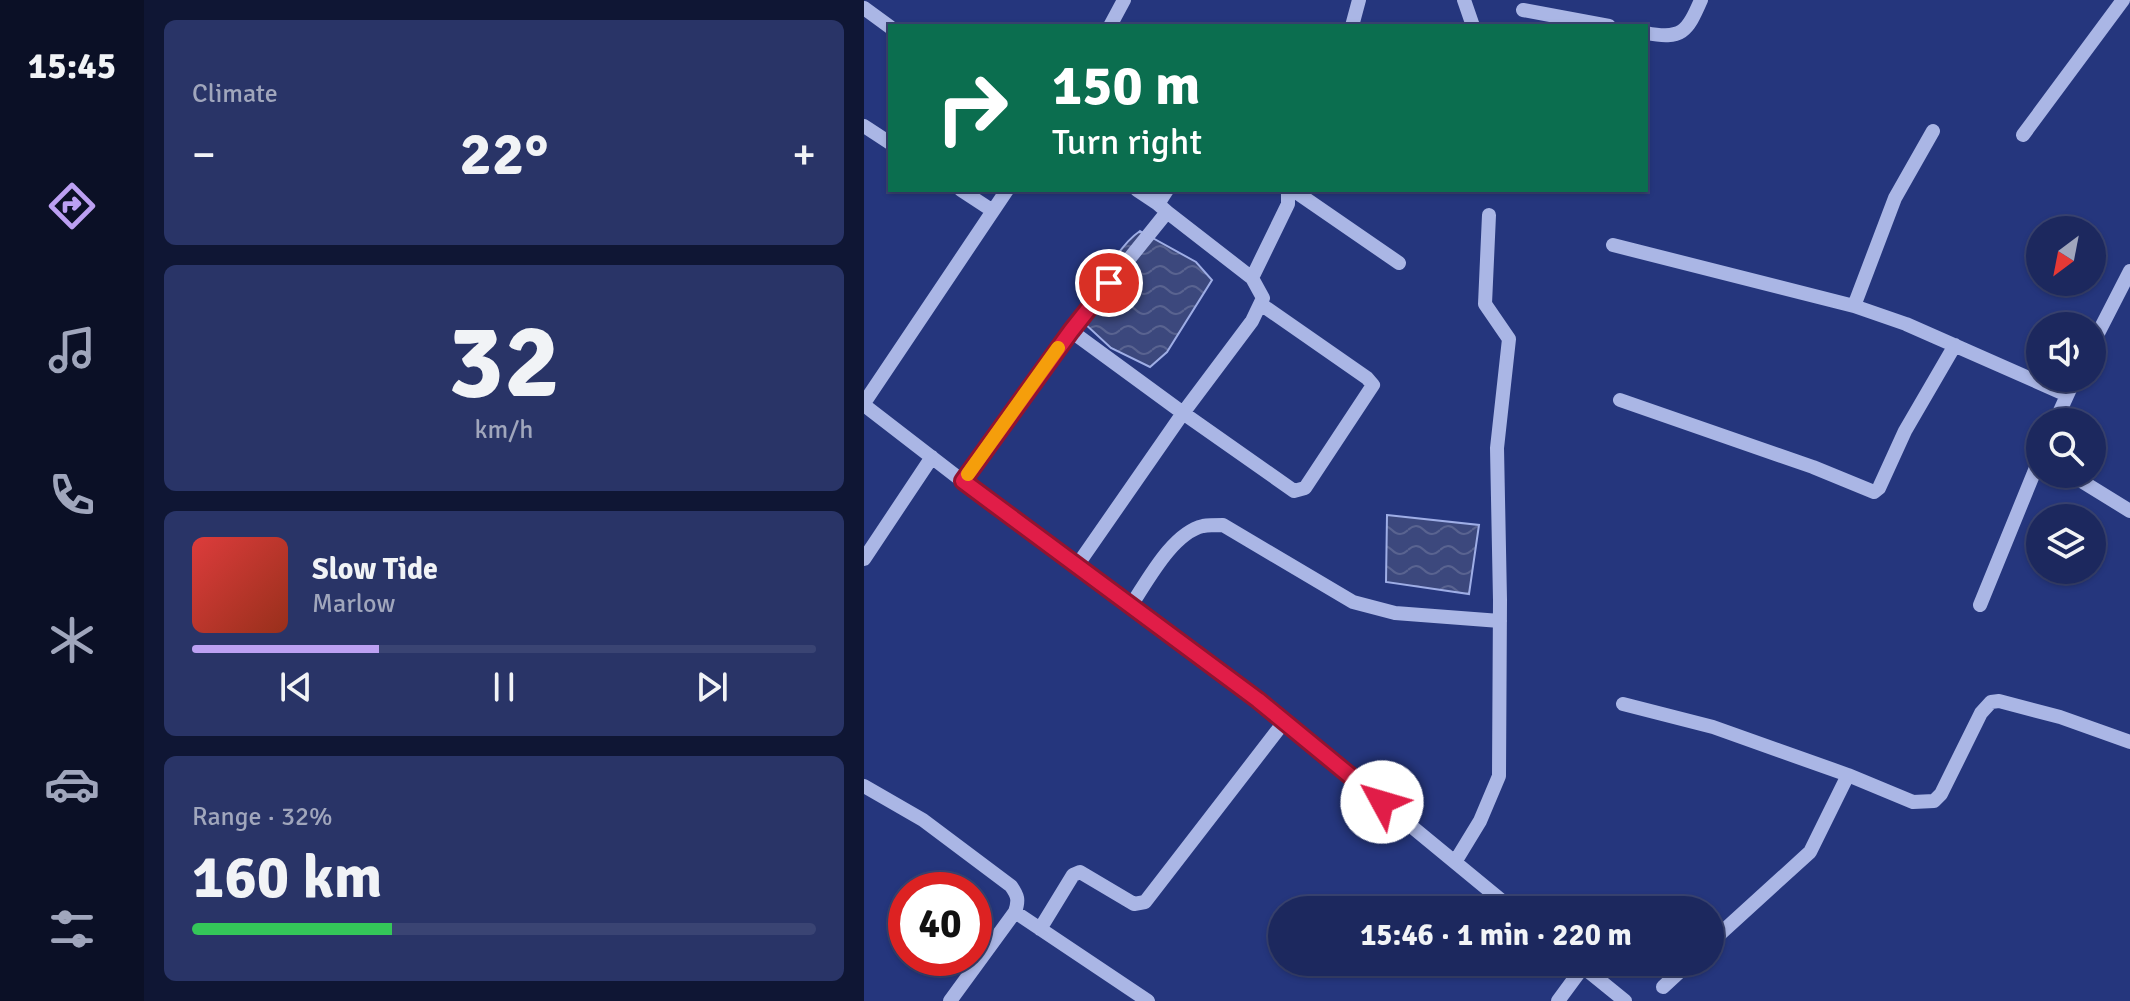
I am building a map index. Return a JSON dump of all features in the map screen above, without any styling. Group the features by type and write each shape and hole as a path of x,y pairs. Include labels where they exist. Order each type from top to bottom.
{"street":[{"path":"1111,24 1124,0"},
{"path":"1353,24 1359,0"},
{"path":"1464,0 1472,24"},
{"path":"1648,33 1662,36 1681,33 1691,22 1701,0"},
{"path":"2023,135 2124,5"},
{"path":"864,8 888,26"},
{"path":"1523,10 1598,24"},
{"path":"864,126 888,142"},
{"path":"1854,306 1895,198 1933,131"},
{"path":"964,192 993,211"},
{"path":"1006,192 864,404 1284,722 1496,896"},
{"path":"1076,567 1262,305 1263,298 1252,278 1140,192"},
{"path":"963,481 1162,208 1166,192"},
{"path":"1252,278 1288,204 1291,192"},
{"path":"1294,192 1399,263"},
{"path":"1455,862 1480,821 1499,776 1497,448 1509,339 1485,304 1489,215"},
{"path":"1613,245 1854,306 1955,345 2067,395"},
{"path":"2106,318 2130,271"},
{"path":"1071,331 1294,491 1305,488 1373,385 1262,305"},
{"path":"1620,400 1813,467 1874,492 1879,488 1905,431 1955,345"},
{"path":"2061,408 2068,392"},
{"path":"864,559 932,457"},
{"path":"1980,605 2028,488"},
{"path":"2093,488 2130,511"},
{"path":"1130,607 1170,549 1202,526 1223,525 1353,602 1395,613 1500,621"},
{"path":"1623,704 1713,727 1848,775 1913,802 1934,801 1941,794 1981,713 1991,702 1999,701 2060,717 2130,742"},
{"path":"1040,929 1073,875 1080,872 1134,904 1145,902 1284,722"},
{"path":"1724,930 1810,852 1848,775"},
{"path":"864,786 923,820 1011,886 1018,901 1015,912 950,1001"},
{"path":"1015,912 1148,1001"},
{"path":"1558,1001 1573,976"},
{"path":"1595,976 1625,1001"},
{"path":"1663,987 1675,976"}],"water":[{"path":"1140,231 1196,262 1212,280 1167,352 1150,367 1111,348 1084,323 1091,300 1105,273 1131,238"},
{"path":"1387,515 1479,525 1469,594 1386,582"}],"slow traffic":[{"path":"968,474 1058,348"}],"route":[{"path":"1109,283 963,481 1258,700 1382,802"}]}
